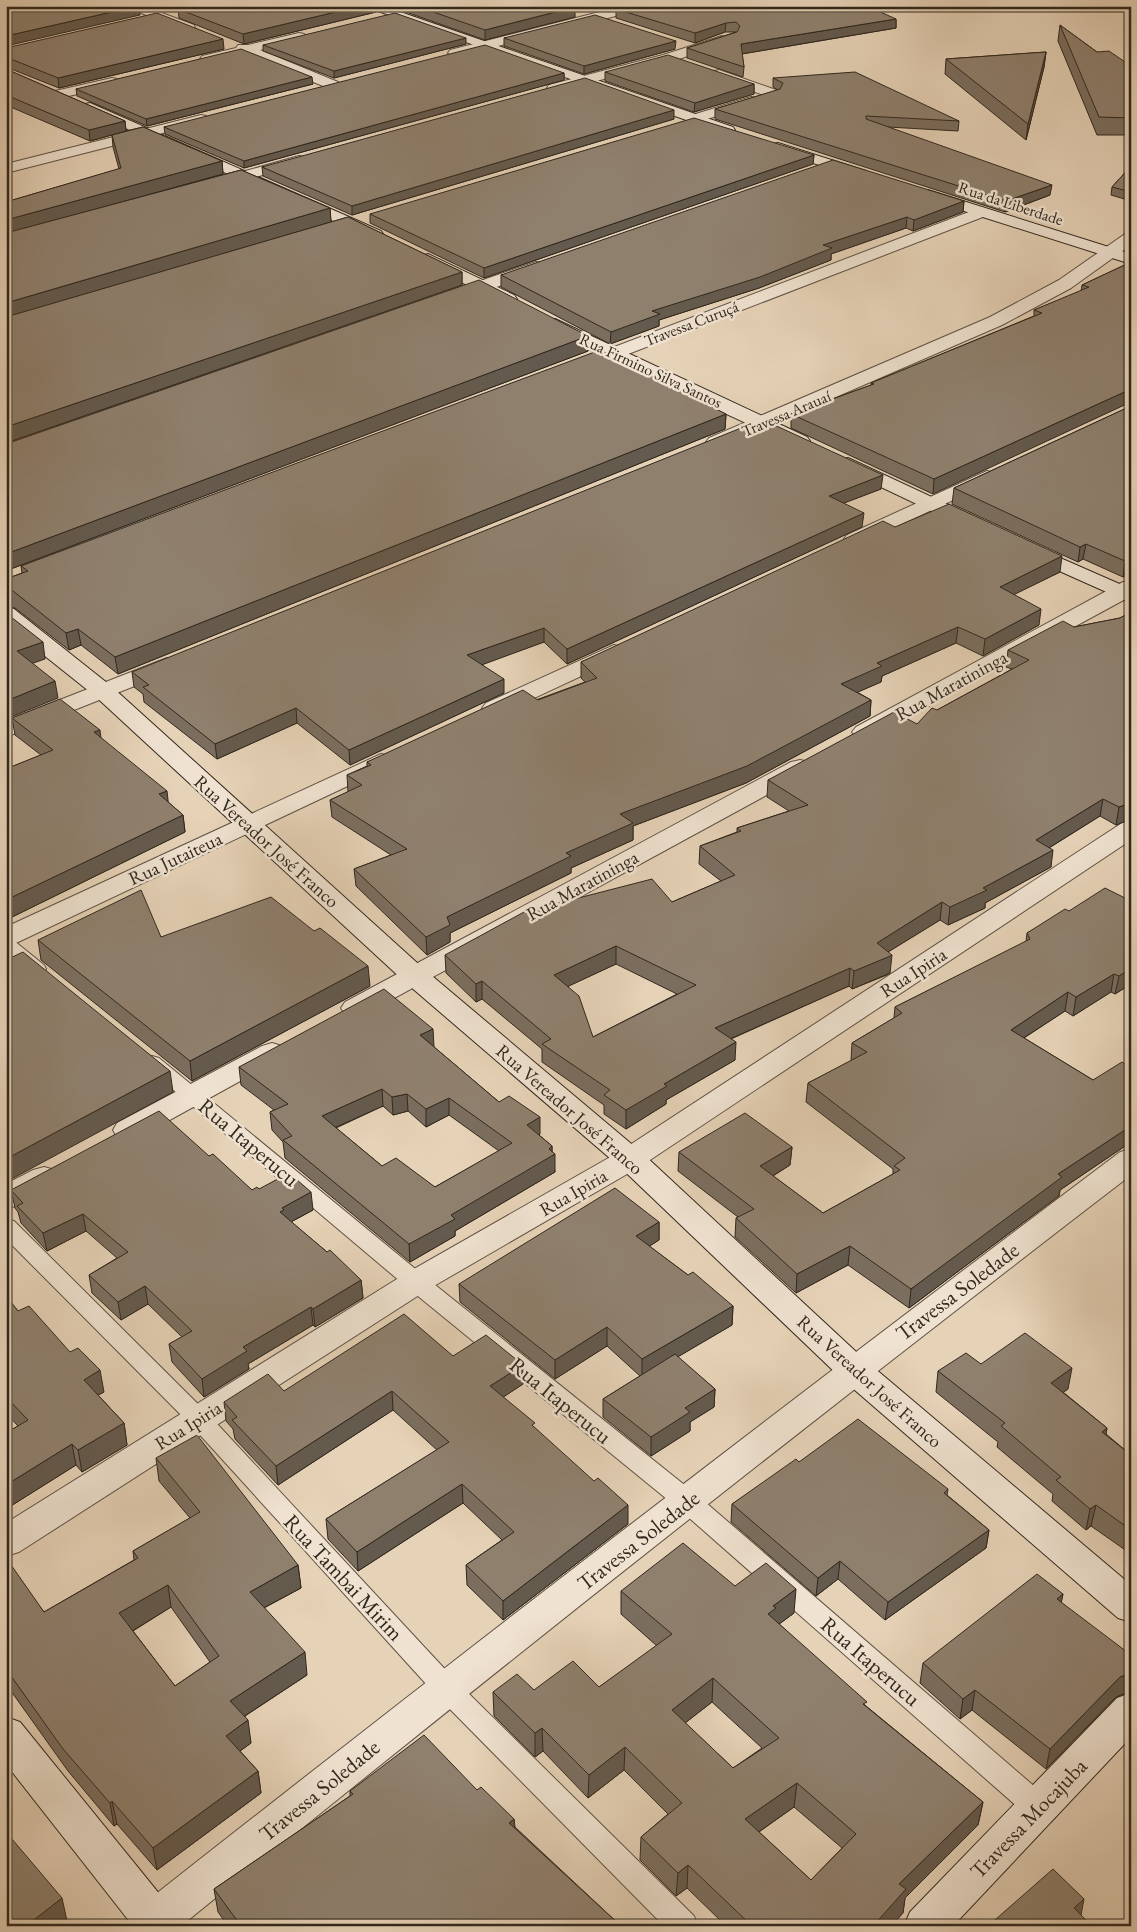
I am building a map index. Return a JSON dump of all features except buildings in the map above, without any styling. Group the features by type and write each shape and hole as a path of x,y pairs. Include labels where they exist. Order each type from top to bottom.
{"street":[{"path":"131,6 203,33"},
{"path":"370,6 740,134"},
{"path":"445,56 639,6"},
{"path":"568,9 622,26"},
{"path":"141,21 180,13"},
{"path":"365,21 393,14"},
{"path":"190,63 310,34"},
{"path":"544,91 668,58 693,48 731,37"},
{"path":"220,40 338,83 305,92"},
{"path":"675,43 693,48"},
{"path":"668,58 692,66"},
{"path":"665,128 774,94 709,71"},
{"path":"60,94 125,78"},
{"path":"42,86 352,222 386,239"},
{"path":"6,169 213,116"},
{"path":"767,143 878,179"},
{"path":"198,188 314,156"},
{"path":"804,174 831,164"},
{"name":"Rua da Liberdade","path":"916,191 1131,259"},
{"name":"Travessa Curuçá","path":"565,371 982,212"},
{"path":"324,231 371,217"},
{"name":"Travessa Arauaí","path":"699,449 996,321 1045,296 1131,237"},
{"path":"412,252 525,308"},
{"path":"435,302 555,260"},
{"name":"Rua Firmino Silva Santos","path":"542,318 612,354 816,448"},
{"path":"833,457 990,532"},
{"path":"831,550 1008,467"},
{"path":"1008,540 1127,592"},
{"name":"Rua Maratininga","path":"330,1022 1127,592"},
{"name":"Rua Vereador José Franco","path":"6,614 103,690 415,976 630,1159 854,1370 1131,1607"},
{"path":"472,719 633,643"},
{"path":"6,730 185,657"},
{"name":"Rua Jutaiteua","path":"6,936 400,752"},
{"name":"Rua Ipiria","path":"6,1542 416,1282 630,1159 1131,828"},
{"path":"108,1142 295,1040"},
{"name":"Travessa Soledade","path":"154,1924 446,1688 688,1502 854,1370 1131,1158"},
{"path":"6,1198 66,1165"},
{"name":"Travessa Mocajuba","path":"925,1926 1131,1710"},
{"path":"6,1734 154,1924"}],"lane":[{"path":"6,944 53,982"},
{"name":"Rua Itaperucu","path":"138,1051 416,1282 688,1502 1039,1808"},
{"name":"Rua Tambai Mirim","path":"6,1226 199,1418 446,1688 684,1926"}]}
